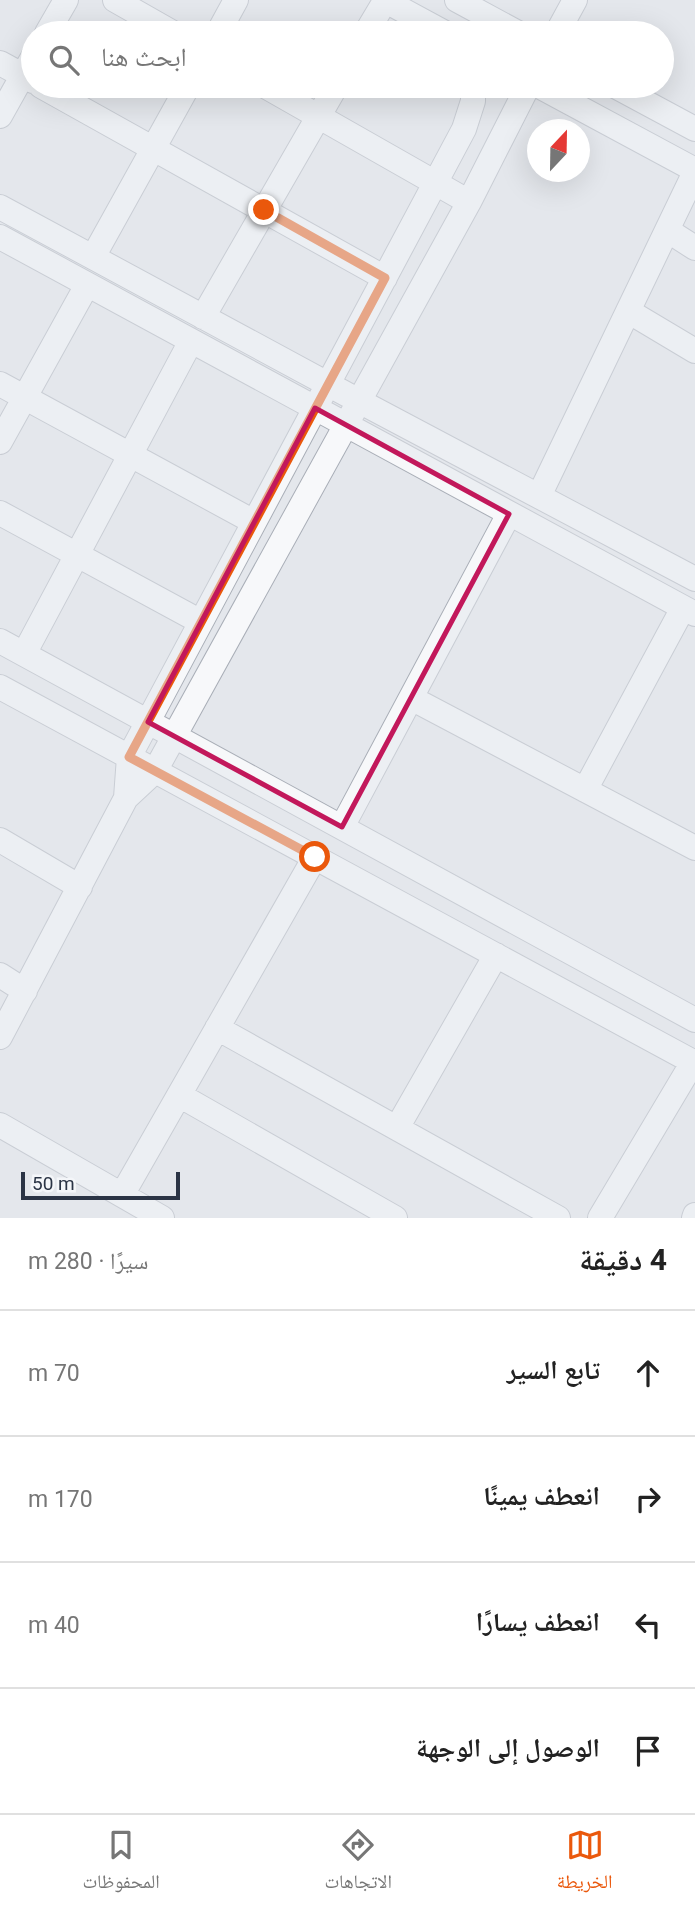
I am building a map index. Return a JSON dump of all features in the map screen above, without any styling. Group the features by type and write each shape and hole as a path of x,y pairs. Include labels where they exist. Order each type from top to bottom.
{"street":[{"path":"54,21 66,0"},
{"path":"114,0 152,21"},
{"path":"225,21 236,0"},
{"path":"373,21 384,0 423,21"},
{"path":"457,0 496,21"},
{"path":"564,21 575,0"},
{"path":"0,63 21,71"},
{"path":"0,116 21,90"},
{"path":"71,98 153,148 385,278"},
{"path":"93,257 181,98"},
{"path":"286,98 469,202"},
{"path":"203,317 329,98"},
{"path":"126,798 129,757 464,130 473,98"},
{"path":"0,1037 126,798 155,771 175,736 469,202 522,98"},
{"path":"539,496 695,171 562,98"},
{"path":"637,98 695,129"},
{"path":"0,207 328,385 695,579"},
{"path":"667,230 695,248"},
{"path":"0,237 689,611 585,790"},
{"path":"0,442 88,285"},
{"path":"628,311 695,351"},
{"path":"24,654 191,341"},
{"path":"0,384 254,522"},
{"path":"0,513 201,622"},
{"path":"342,827 509,514"},
{"path":"0,641 695,1020"},
{"path":"0,687 694,1062 600,1218"},
{"path":"411,698 695,848"},
{"path":"0,841 80,887"},
{"path":"122,1195 315,857"},
{"path":"397,1128 496,955"},
{"path":"0,975 25,991"},
{"path":"217,1028 558,1218"},
{"path":"179,1094 395,1218"},
{"path":"0,1125 162,1218"}],"highlighted area":[{"path":"315,408 509,514 342,827 148,722"}],"route":[{"path":"264,210 385,278 129,757 315,857"}]}
